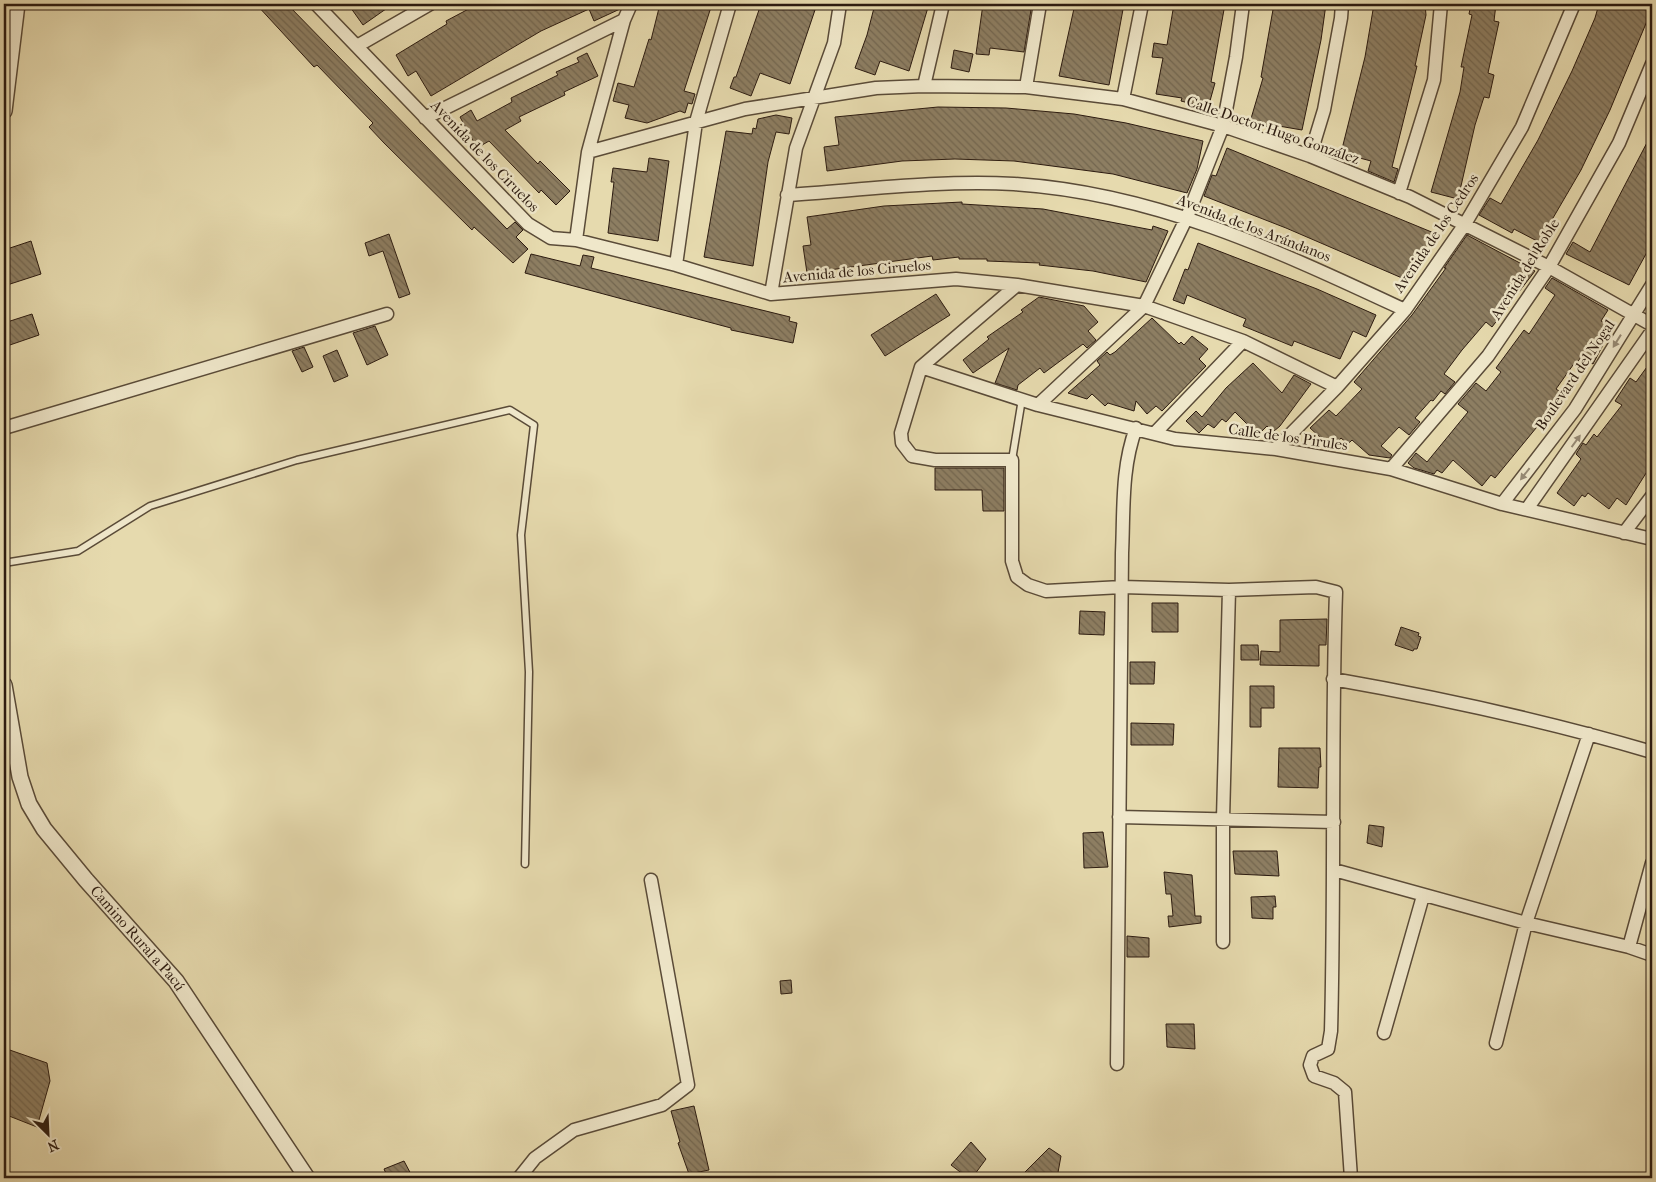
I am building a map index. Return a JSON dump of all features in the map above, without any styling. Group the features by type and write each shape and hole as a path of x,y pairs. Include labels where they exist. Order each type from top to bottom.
{"street":[{"path":"4,111 16,4"},
{"name":"Avenida de los Ciruelos","path":"316,4 528,224 551,238 576,240 676,265 771,294 956,279 1016,285 1144,306 1243,341 1337,386"},
{"path":"357,46 430,4"},
{"path":"576,240 588,152 624,20 631,4"},
{"path":"676,265 696,122 730,4"},
{"path":"771,294 796,148 834,43 840,4"},
{"path":"924,86 943,4"},
{"path":"1026,87 1040,4"},
{"path":"1123,99 1142,4"},
{"path":"1038,405 1144,306 1188,217 1223,126 1236,57 1243,4"},
{"path":"1310,156 1324,110 1342,4"},
{"path":"1399,193 1434,80 1441,4"},
{"name":"Avenida de los Cedros","path":"1276,449 1337,386 1405,310 1465,224 1522,127 1574,4"},
{"path":"425,118 624,20"},
{"name":"Avenida del Roble","path":"1391,469 1488,356 1549,267 1619,143 1652,64"},
{"name":"Calle Doctor Hugo González","path":"588,152 745,109 876,88 924,86 1026,87 1123,99 1223,126 1310,156 1399,193 1549,267 1652,325"},
{"name":"Avenida de los Arándanos","path":"787,195 940,184 1014,184 1088,192 1188,217 1286,255 1405,310"},
{"path":"1016,285 921,367 900,433 905,449 912,456 936,460 1012,460 1012,562 1017,577 1028,585 1046,591 1122,587 1229,590 1316,587 1336,592 1333,679 1334,870 1331,1031 1328,1049 1313,1056 1310,1065 1314,1076 1334,1083 1346,1092 1351,1178"},
{"name":"Boulevard del Nogal","path":"1502,504 1575,409 1652,285"},
{"path":"4,428 387,314"},
{"path":"1527,509 1652,331"},
{"path":"1155,433 1243,341"},
{"name":"Calle de los Pirules","path":"921,367 1038,405 1175,439 1276,449 1391,469 1502,504 1652,539"},
{"path":"1117,1064 1125,474 1128,449 1136,428"},
{"path":"1624,533 1652,496"},
{"path":"1223,942 1223,819 1229,590"},
{"path":"1333,679 1440,698 1589,734 1652,752"},
{"name":"Camino Rural a Pacú","path":"4,685 20,777 29,804 44,829 86,880 176,980 307,1178"},
{"path":"1496,1043 1526,923 1589,734"},
{"path":"1119,817 1334,822"},
{"path":"1629,947 1652,863"},
{"path":"1334,870 1423,896 1629,947 1652,955"},
{"path":"519,1178 536,1158 574,1130 662,1105 688,1085 651,880"},
{"path":"1384,1033 1423,896"}],"lane":[{"path":"1012,460 1022,399"},
{"path":"4,563 78,551 150,506 297,460 510,410 534,425 520,535 529,672 525,864"}],"building":[{"path":"256,4 287,4 507,229 515,222 523,230 516,237 528,249 513,263 474,227 472,230 384,143 369,127 373,123 317,65 314,67"},
{"path":"348,4 393,4 363,25"},
{"path":"478,4 622,4 620,9 594,21 589,9 541,31 431,96 416,71 408,76 396,55 447,24 446,21"},
{"path":"660,4 712,4 684,91 695,94 692,104 688,103 685,113 680,111 647,123 625,118 629,105 613,101 618,83 634,87 649,39 651,40"},
{"path":"761,4 817,4 790,84 760,73 751,96 730,88 734,77 736,77"},
{"path":"875,4 929,4 909,71 880,61 875,75 855,68 867,35"},
{"path":"983,4 1032,4 1024,52 990,48 989,55 976,54"},
{"path":"1075,4 1124,4 1109,85 1059,76"},
{"path":"1174,4 1225,4 1211,82 1215,83 1208,108 1181,101 1182,98 1156,94 1163,58 1152,57 1154,43 1167,45"},
{"path":"1274,4 1326,4 1321,40 1302,130 1273,125 1272,128 1250,122 1263,78 1261,77"},
{"path":"1374,4 1425,4 1426,15 1415,66 1417,66 1392,167 1398,169 1394,182 1368,171 1371,161 1341,153 1365,57"},
{"path":"1471,4 1496,4 1494,21 1499,22 1488,73 1494,75 1489,98 1484,97 1475,125 1458,199 1431,192 1460,92 1464,67 1461,67 1472,15 1469,14"},
{"path":"1599,4 1652,4 1652,9 1610,110 1581,170 1539,242 1514,229 1512,233 1479,215 1490,198 1501,204 1538,140 1572,71 1595,18"},
{"path":"954,50 973,54 969,72 951,68"},
{"path":"587,53 598,76 564,92 565,95 519,117 521,121 505,130 538,164 540,161 570,191 556,205 541,190 539,193 489,141 477,148 460,117 471,110 477,121 512,102 511,98 558,75 556,72 579,62 577,58"},
{"path":"938,107 1006,108 1074,114 1126,123 1203,141 1197,169 1187,193 1113,174 1014,161 955,159 902,161 827,171 824,147 839,145 835,117"},
{"path":"776,115 792,118 789,134 776,132 768,162 753,266 704,257 726,131 752,134 753,128 756,129 758,119"},
{"path":"1652,133 1652,243 1629,285 1566,254 1573,242 1590,252"},
{"path":"1227,148 1434,233 1424,260 1419,258 1409,281 1286,228 1204,196 1212,175 1216,176"},
{"path":"649,158 669,161 658,241 608,233 614,182 611,182 613,168 647,172"},
{"path":"962,202 962,204 1043,209 1152,230 1153,226 1168,231 1146,282 1093,271 1039,265 1040,263 959,259 959,257 933,260 932,256 807,273 803,246 811,245 807,217 884,206"},
{"path":"389,234 410,294 399,298 383,251 369,256 365,243"},
{"path":"1467,235 1535,271 1492,327 1486,322 1462,350 1444,374 1455,382 1445,394 1441,391 1433,401 1431,400 1415,418 1420,422 1409,435 1399,427 1381,446 1392,455 1390,458 1369,455 1352,440 1348,444 1341,438 1332,448 1310,428 1329,410 1336,416 1362,389 1354,382 1412,315"},
{"path":"31,241 41,274 4,286 4,250"},
{"path":"1198,243 1317,289 1376,315 1366,337 1353,331 1340,359 1294,341 1292,346 1243,326 1246,319 1187,295 1184,304 1173,300 1185,269 1188,270"},
{"path":"531,254 580,266 583,255 594,257 591,268 790,317 789,321 797,323 793,343 731,330 731,328 525,273"},
{"path":"1552,278 1608,310 1601,321 1612,328 1593,364 1581,357 1575,366 1573,365 1556,389 1562,393 1555,405 1495,478 1491,475 1482,486 1453,460 1442,473 1437,470 1434,474 1414,468 1408,463 1416,453 1427,462 1468,412 1458,404 1476,383 1486,391 1501,372 1496,368 1524,330 1529,334 1555,295 1545,288"},
{"path":"936,294 950,315 885,356 871,335"},
{"path":"1039,297 1084,306 1098,322 1088,331 1096,340 1087,348 1083,344 1044,373 1040,368 1018,385 1017,390 995,383 1009,348 973,373 963,360 989,339 987,337 1023,312 1021,310"},
{"path":"32,314 39,335 4,347 4,323"},
{"path":"1152,318 1179,344 1181,342 1184,345 1192,336 1208,349 1199,359 1206,366 1162,411 1156,406 1147,414 1136,401 1134,411 1108,403 1105,406 1092,394 1087,399 1068,393 1100,365 1097,361 1107,352 1110,355 1115,352"},
{"path":"375,326 388,355 367,365 353,333"},
{"path":"304,347 313,367 302,372 292,351"},
{"path":"337,350 348,376 334,382 323,356"},
{"path":"1652,360 1652,473 1648,470 1626,505 1617,498 1609,509 1588,493 1585,497 1582,495 1574,506 1557,493 1581,459 1576,454 1583,443 1586,445 1594,434 1597,437 1622,405 1615,401 1630,378 1636,382"},
{"path":"1253,363 1282,393 1294,375 1311,384 1280,426 1273,432 1267,426 1258,435 1235,412 1226,422 1222,419 1214,428 1208,424 1199,433 1186,421 1196,411 1202,417 1226,388"},
{"path":"935,468 1004,468 1004,511 983,511 982,490 935,490"},
{"path":"1152,603 1178,603 1178,632 1152,632"},
{"path":"1080,611 1105,612 1104,635 1079,634"},
{"path":"1327,619 1326,645 1319,645 1319,666 1260,665 1261,651 1280,652 1280,620"},
{"path":"1401,627 1419,633 1418,636 1421,637 1417,649 1413,651 1395,645"},
{"path":"1241,645 1258,645 1259,660 1241,660"},
{"path":"1130,662 1155,662 1154,684 1130,684"},
{"path":"1250,686 1274,686 1274,708 1261,708 1261,727 1250,727"},
{"path":"1131,723 1174,724 1173,745 1131,745"},
{"path":"1279,748 1320,748 1321,767 1319,767 1318,788 1278,787"},
{"path":"1369,825 1384,827 1382,847 1367,843"},
{"path":"1103,832 1108,867 1084,868 1083,833"},
{"path":"1233,851 1277,851 1279,876 1235,874"},
{"path":"1164,872 1192,875 1195,916 1201,916 1201,923 1169,927 1168,916 1173,916 1171,894 1166,894"},
{"path":"1275,896 1276,907 1273,907 1273,919 1252,918 1251,897"},
{"path":"1127,936 1149,938 1149,957 1127,957"},
{"path":"791,980 792,993 781,994 780,981"},
{"path":"1166,1024 1194,1024 1195,1049 1167,1047"},
{"path":"4,1048 47,1063 50,1081 37,1127 4,1114"},
{"path":"694,1106 709,1170 689,1174 678,1143 680,1142 671,1111"},
{"path":"971,1142 986,1159 972,1178 968,1178 951,1165"},
{"path":"1049,1148 1061,1156 1057,1178 1019,1178"},
{"path":"404,1161 413,1178 388,1178 384,1169"}]}
